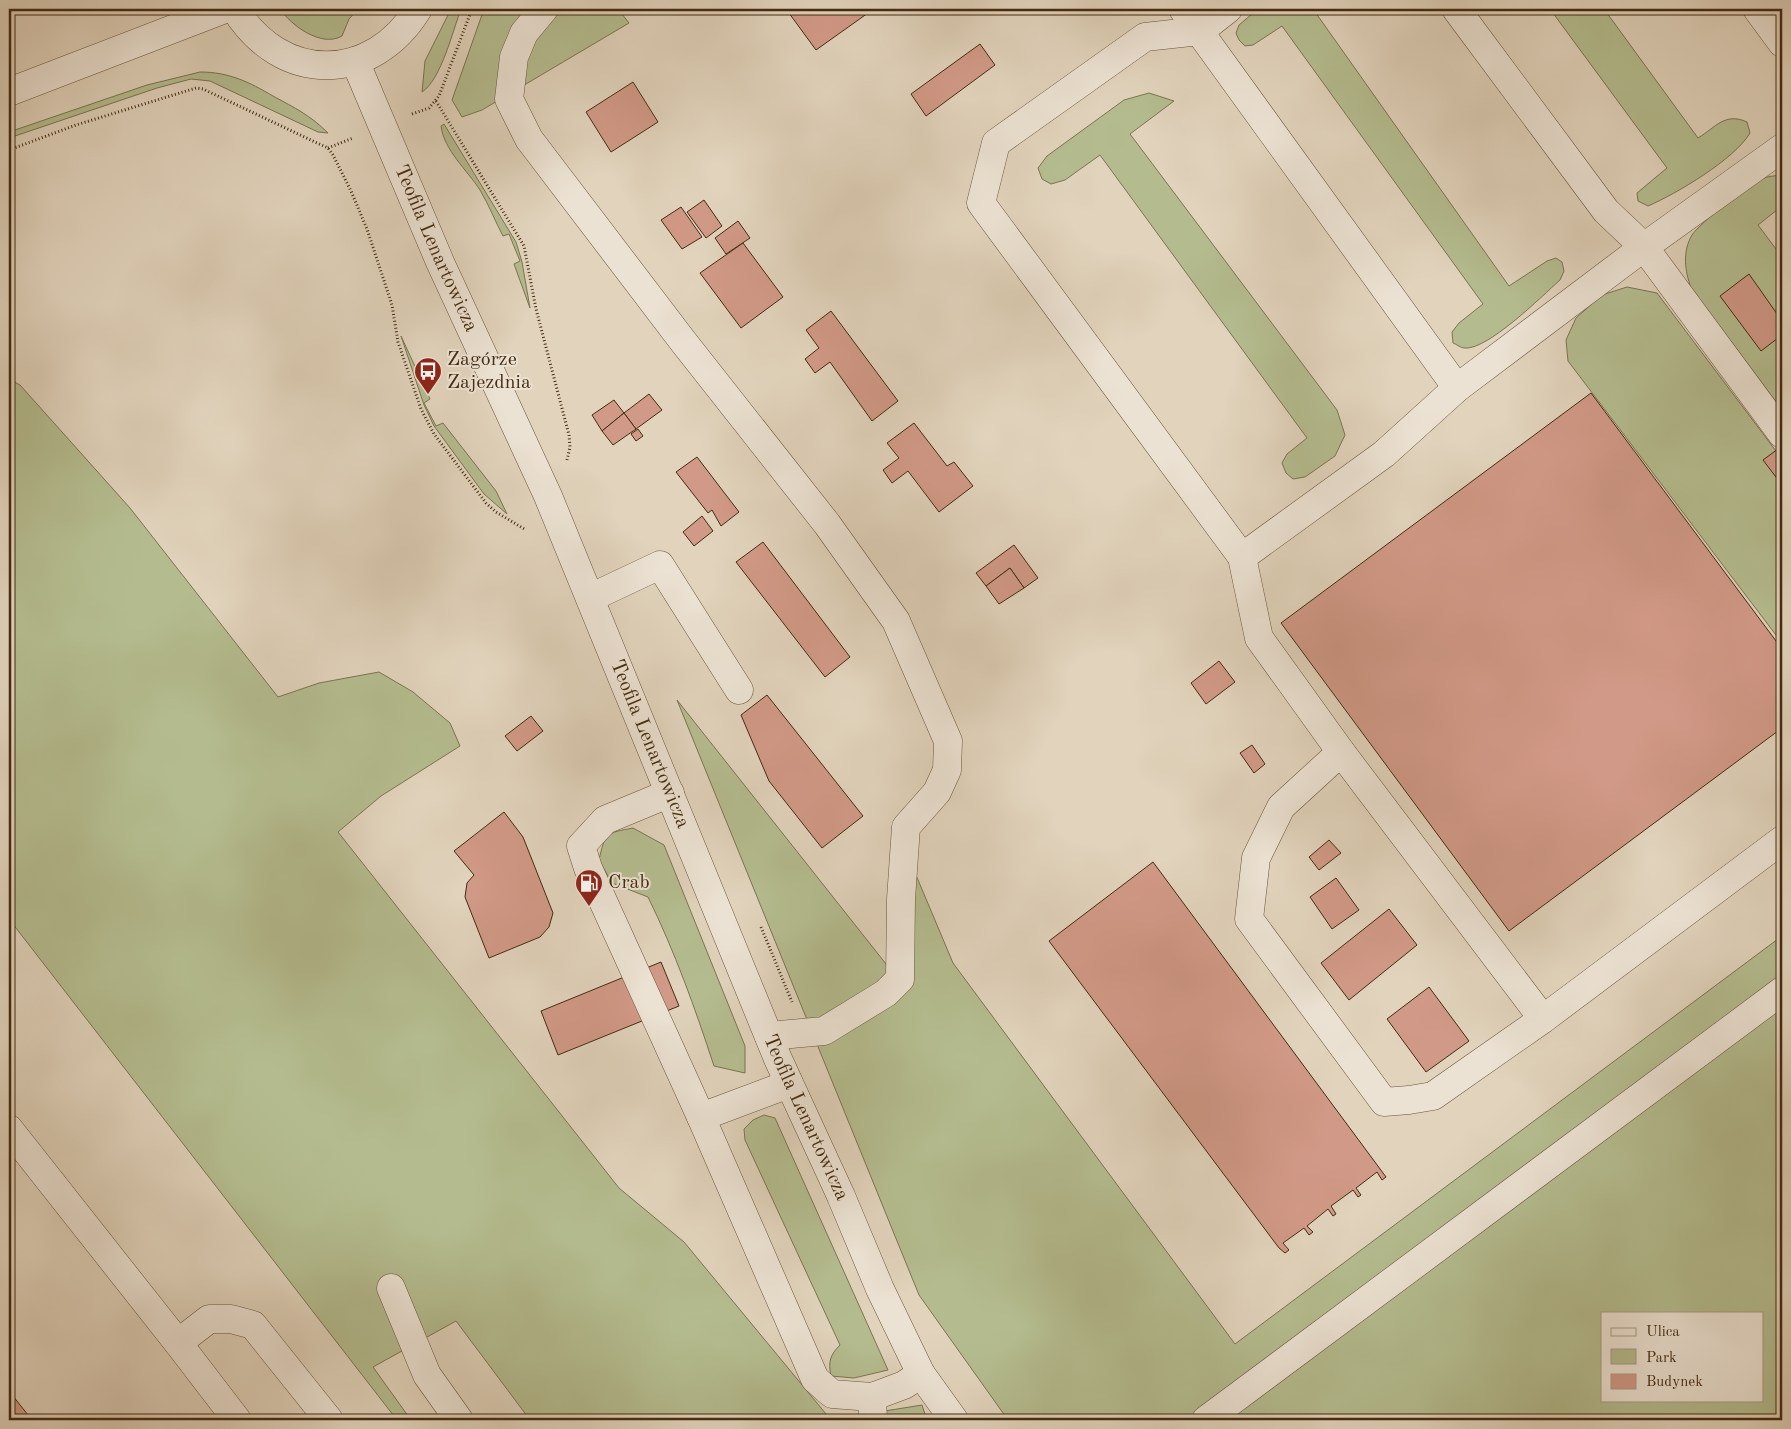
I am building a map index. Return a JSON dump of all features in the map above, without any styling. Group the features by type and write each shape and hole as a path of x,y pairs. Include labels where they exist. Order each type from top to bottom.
{"street":[{"path":"9,92 225,9"},
{"path":"235,9 258,39 275,51 294,60 321,64 355,61 375,53 393,40 408,24 418,9"},
{"path":"544,9 524,33 514,57 509,99 529,139 682,340 827,524 896,621 948,741 948,770 937,792 906,827 901,899 900,979 886,993 824,1031 769,1036"},
{"path":"1183,9 1456,388"},
{"path":"1228,9 1200,31 1145,37 996,143 981,203 1242,557 1259,638 1341,752 1542,1019"},
{"path":"1456,9 1606,211 1644,246 1782,434"},
{"path":"1757,9 1782,42"},
{"name":"Teofila Lenartowicza","path":"355,61 413,202 524,442 789,1084 842,1196 880,1289 922,1374 954,1420"},
{"path":"1242,557 1384,454 1456,388 1644,246 1782,148"},
{"path":"590,598 660,565 739,690"},
{"path":"1341,752 1280,807 1256,858 1249,919 1384,1102 1433,1096 1542,1019 1782,840"},
{"path":"670,793 605,820 581,846 588,868 815,1379 832,1394 873,1409 904,1385 922,1374"},
{"path":"1206,1420 1782,991"},
{"path":"700,1117 789,1084"},
{"path":"9,1129 237,1420"},
{"path":"391,1288 427,1375 459,1420"},
{"path":"178,1343 209,1319 231,1320 253,1325 329,1420"}],"path":[{"path":"424,110 436,101 472,9"},
{"path":"9,150 76,125 196,88 203,89 328,148 340,168 359,209 395,319 398,342 421,408 434,434 460,470 496,512 573,558"},
{"path":"436,101 524,246 536,309 569,435 570,447 566,464"},
{"path":"328,148 338,144"}],"green space":[{"path":"280,9 358,9 349,19 342,36 334,39 325,39 316,37 299,28"},
{"path":"451,9 461,9 441,66 429,86 422,92 425,61"},
{"path":"484,9 618,9 629,23 482,110 462,117 452,100"},
{"path":"1258,9 1313,9 1509,286 1547,261 1556,258 1562,262 1564,271 1560,280 1514,321 1486,341 1474,347 1464,348 1453,343 1452,332 1459,323 1483,304 1282,26 1253,45 1245,46 1239,40 1236,33 1239,25"},
{"path":"1550,9 1604,9 1698,138 1721,122 1733,119 1747,122 1750,133 1732,154 1704,175 1648,206 1638,201 1637,193 1667,168"},
{"path":"200,72 230,76 247,82 302,112 328,133 318,132 210,81 191,79 157,88 9,138 9,132 147,85"},
{"path":"1149,93 1174,101 1130,134 1337,410 1345,435 1335,456 1305,477 1293,479 1286,473 1282,463 1287,454 1307,438 1100,155 1065,180 1051,184 1042,179 1038,168 1047,156 1124,100"},
{"path":"444,124 516,242 522,262 530,308 514,264 520,261 509,234 503,236 480,190 451,152 443,135 441,126"},
{"path":"1781,175 1782,206 1758,225 1782,257 1782,410 1691,288 1686,262 1689,241 1697,229 1755,183 1766,177"},
{"path":"1627,287 1657,293 1782,459 1782,643 1568,361 1566,340 1576,318 1602,295"},
{"path":"401,336 430,399 424,403 436,426 443,423 496,491 507,514 484,494 434,426 424,405"},
{"path":"9,379 20,385 130,508 278,697 319,683 379,672 413,692 450,723 460,746 381,796 338,832 619,1188 684,1242 831,1420 530,1420 456,1321 373,1367 411,1420 397,1420 9,919"},
{"path":"677,700 890,969 897,830 953,963 1235,1344 1782,936 1782,1420 1008,1420 919,1295"},
{"path":"633,828 664,845 745,1046 745,1073 714,1066 684,980 648,897 612,883 599,860 603,844 608,836 617,831"},
{"path":"764,1115 775,1118 888,1370 854,1378 831,1376 831,1359 840,1345 745,1140 744,1129 753,1120"},
{"path":"922,1405 927,1420 859,1420 860,1415"}],"building":[{"path":"786,9 865,9 868,13 816,50"},
{"path":"980,44 995,65 926,116 911,94"},
{"path":"633,82 658,122 611,152 586,112"},
{"path":"704,200 722,226 706,238 687,212"},
{"path":"681,207 702,237 682,249 661,220"},
{"path":"738,221 750,238 726,254 715,238"},
{"path":"743,243 783,297 741,328 700,273"},
{"path":"1749,274 1782,321 1782,335 1761,351 1720,296"},
{"path":"831,311 898,401 872,421 830,362 815,373 805,359 819,348 806,330"},
{"path":"1591,393 1782,649 1782,728 1509,931 1281,623"},
{"path":"649,394 662,410 636,429 624,413"},
{"path":"614,400 624,413 602,431 592,415"},
{"path":"624,413 636,429 613,445 602,431"},
{"path":"914,423 947,466 954,462 973,486 939,512 908,471 892,483 883,470 899,458 887,443"},
{"path":"638,429 643,436 636,441 631,434"},
{"path":"1782,446 1782,485 1763,460"},
{"path":"697,457 739,512 721,526 712,510 708,513 676,472"},
{"path":"702,516 713,531 694,546 683,532"},
{"path":"763,542 850,657 825,677 736,562"},
{"path":"1014,545 1038,578 1024,588 1010,568 986,586 976,573"},
{"path":"1010,568 1024,588 999,604 986,586"},
{"path":"1219,661 1235,682 1206,704 1191,683"},
{"path":"767,695 863,816 822,848 769,781 741,715"},
{"path":"531,716 543,731 517,751 505,736"},
{"path":"1252,745 1265,764 1254,773 1240,753"},
{"path":"504,812 523,837 553,913 549,927 540,937 489,958 465,897 467,883 474,875 454,851"},
{"path":"1329,840 1341,853 1319,870 1309,857"},
{"path":"1153,862 1386,1177 1382,1180 1377,1172 1356,1188 1361,1195 1358,1197 1353,1190 1331,1206 1336,1214 1333,1216 1328,1209 1307,1226 1313,1232 1309,1235 1304,1228 1283,1243 1289,1250 1285,1253 1279,1248 1049,941"},
{"path":"1336,878 1359,910 1332,929 1310,897"},
{"path":"1389,909 1417,945 1349,1000 1321,963"},
{"path":"661,962 679,1006 558,1055 541,1011"},
{"path":"1429,987 1469,1041 1426,1072 1387,1019"},
{"path":"9,1391 32,1420 9,1420"}],"place":[{"name":"Zagórze Zajezdnia","path":"428,395"},
{"name":"Crab","path":"589,907"}]}
